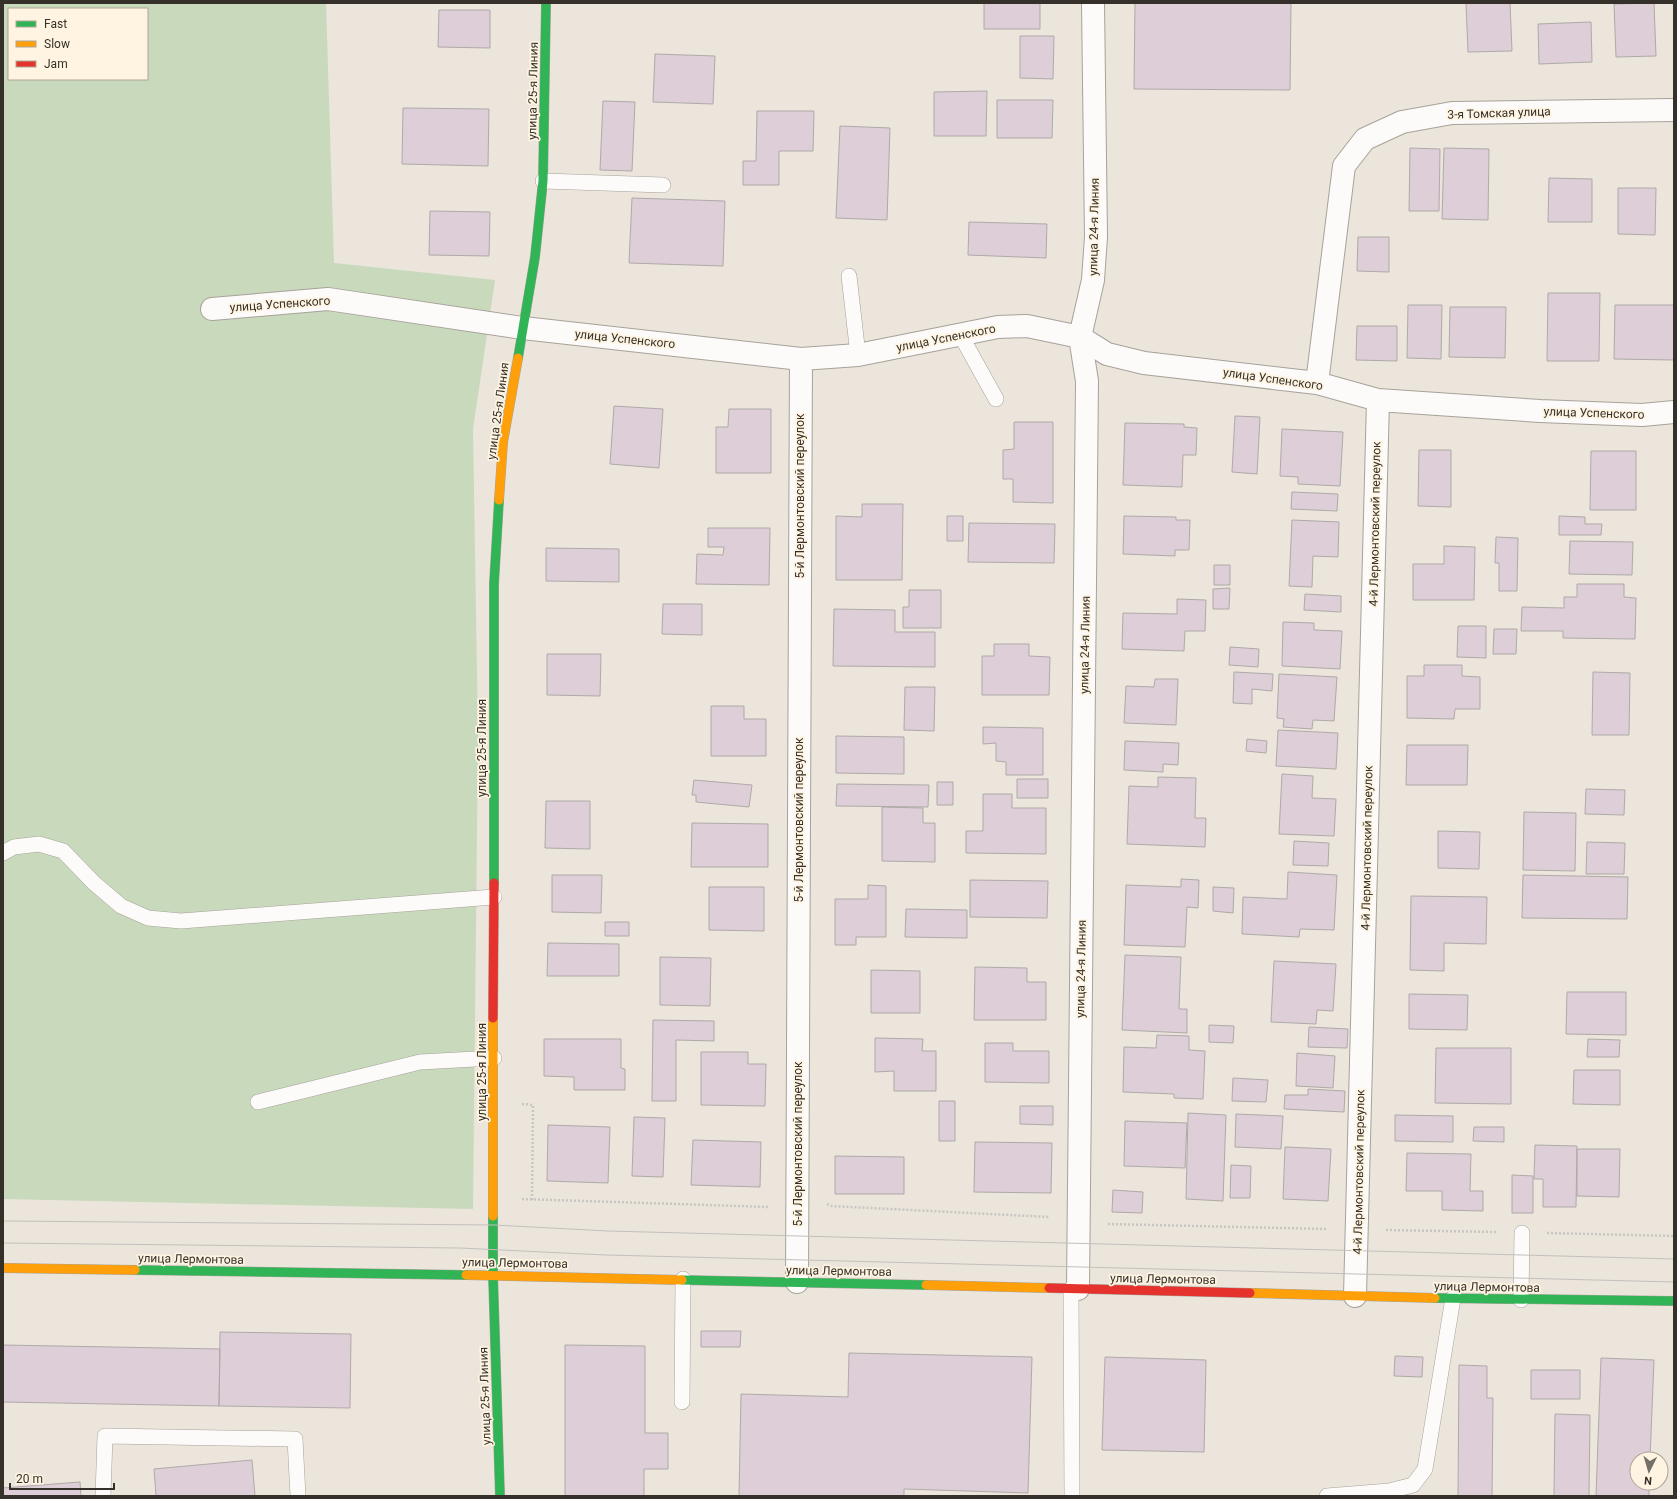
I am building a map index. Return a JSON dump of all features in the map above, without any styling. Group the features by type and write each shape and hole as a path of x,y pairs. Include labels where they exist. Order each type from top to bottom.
{"street":[{"name":"улица 25-я Линия","path":"500,1496 493,1275 494,584 503,442 535,257 543,181 546,3"},
{"name":"улица 24-я Линия","path":"1074,1289 1079,1218 1087,405 1087,381 1080,337 1093,280 1096,237 1093,3"},
{"name":"3-я Томская улица","path":"1317,383 1344,166 1365,139 1402,122 1452,113 1674,110"},
{"name":"улица Успенского","path":"212,309 328,299 523,328 800,359 858,355 998,327 1028,326 1080,337 1107,354 1144,363 1317,383 1378,400 1540,411 1642,415 1674,412"},
{"name":"5-й Лермонтовский переулок","path":"797,1282 800,359"},
{"name":"4-й Лермонтовский переулок","path":"1356,1296 1378,400"},
{"name":"улица Лермонтова","path":"3,1268 493,1275 1521,1300 1674,1301"}],"lane":[{"path":"543,181 663,185"},
{"path":"849,276 858,355"},
{"path":"960,334 996,399"},
{"path":"3,853 14,847 39,844 62,851 94,883 121,906 148,918 181,921 494,897"},
{"path":"258,1102 420,1062 494,1058"},
{"path":"1521,1300 1522,1232"},
{"path":"682,1402 683,1279"},
{"path":"1072,1496 1074,1289"},
{"path":"1327,1496 1389,1491 1413,1485 1425,1469 1453,1298"},
{"path":"103,1496 105,1436 295,1439 298,1496"}],"path":[{"path":"532,1200 533,1105"},
{"path":"494,1198 532,1200 798,1198 831,1206 1079,1218 1099,1224 1674,1236"}],"green space":[{"path":"3,3 326,3 334,263 495,280 473,429 478,736 473,1209 3,1199"}],"building":[{"path":"984,3 1040,3 1040,29 984,29"},
{"path":"1135,3 1291,3 1290,90 1134,89"},
{"path":"1466,3 1510,3 1512,51 1468,52"},
{"path":"1654,3 1656,56 1616,57 1614,4"},
{"path":"439,10 490,10 490,48 438,47"},
{"path":"1591,22 1592,62 1539,64 1538,24"},
{"path":"1020,36 1054,36 1053,79 1020,78"},
{"path":"655,54 715,56 713,104 653,102"},
{"path":"987,91 986,136 934,136 934,92"},
{"path":"997,100 1053,100 1052,138 997,138"},
{"path":"603,101 635,102 632,171 600,170"},
{"path":"403,108 489,109 488,166 402,164"},
{"path":"757,111 814,111 813,151 779,151 779,185 743,185 743,161 756,161"},
{"path":"840,126 890,128 887,220 836,218"},
{"path":"1410,148 1440,149 1439,211 1409,211"},
{"path":"1444,148 1489,149 1488,220 1442,219"},
{"path":"1549,178 1592,179 1592,222 1548,222"},
{"path":"1618,188 1656,188 1655,235 1618,234"},
{"path":"632,198 725,201 723,266 629,263"},
{"path":"430,211 490,212 489,256 429,255"},
{"path":"969,222 1047,224 1046,258 968,255"},
{"path":"1358,237 1389,237 1389,272 1357,271"},
{"path":"1548,293 1600,293 1599,361 1547,361"},
{"path":"1408,305 1442,305 1441,359 1407,358"},
{"path":"1615,305 1674,305 1674,360 1614,359"},
{"path":"1450,307 1506,307 1505,358 1449,357"},
{"path":"1357,326 1397,326 1397,361 1356,360"},
{"path":"614,406 663,409 659,468 610,464"},
{"path":"729,409 771,409 771,473 716,473 716,427 728,427"},
{"path":"1235,416 1260,417 1257,474 1232,472"},
{"path":"1014,422 1053,422 1053,503 1013,502 1013,479 1003,479 1003,450 1014,449"},
{"path":"1125,423 1184,424 1184,427 1197,428 1196,455 1183,455 1182,487 1123,485"},
{"path":"1282,429 1343,432 1340,486 1298,484 1298,477 1280,476"},
{"path":"1419,450 1451,450 1451,507 1418,506"},
{"path":"1591,451 1636,451 1636,510 1590,510"},
{"path":"1292,492 1338,494 1337,511 1291,509"},
{"path":"862,504 903,504 902,580 836,580 836,516 862,517"},
{"path":"947,516 963,516 963,541 947,541"},
{"path":"1124,516 1176,517 1176,520 1190,520 1189,550 1175,550 1175,556 1123,554"},
{"path":"1559,516 1585,517 1585,524 1602,524 1601,535 1559,535"},
{"path":"1292,520 1339,522 1338,557 1313,556 1312,587 1289,586"},
{"path":"969,523 1055,524 1054,563 968,562"},
{"path":"708,528 770,528 769,585 696,584 697,554 723,555 724,547 708,547"},
{"path":"1496,537 1518,538 1517,591 1499,591 1499,563 1495,563"},
{"path":"1570,541 1633,542 1632,575 1569,574"},
{"path":"1444,546 1475,547 1474,600 1413,600 1413,564 1444,564"},
{"path":"546,548 619,549 619,582 546,581"},
{"path":"1214,565 1230,565 1230,585 1214,585"},
{"path":"1577,584 1624,584 1624,597 1636,598 1635,639 1563,638 1563,631 1521,631 1522,607 1564,608 1564,597 1577,597"},
{"path":"1230,588 1229,609 1213,609 1213,589"},
{"path":"909,590 941,590 941,628 903,628 903,607 909,607"},
{"path":"1305,594 1341,596 1341,612 1304,610"},
{"path":"1177,599 1206,600 1205,631 1185,631 1184,651 1122,649 1123,613 1177,614"},
{"path":"663,604 702,604 702,635 662,634"},
{"path":"834,609 895,610 895,632 935,632 935,667 833,666"},
{"path":"1283,622 1314,623 1314,630 1342,631 1340,669 1282,666"},
{"path":"1458,626 1486,626 1486,658 1457,657"},
{"path":"1494,629 1517,629 1516,654 1493,654"},
{"path":"994,644 1029,644 1029,656 1050,657 1049,695 982,695 982,656 994,656"},
{"path":"1230,647 1259,649 1258,667 1229,665"},
{"path":"547,654 601,654 600,696 547,695"},
{"path":"1424,665 1462,665 1462,676 1480,677 1480,709 1455,709 1454,719 1407,718 1407,676 1424,676"},
{"path":"1234,672 1273,674 1272,691 1252,689 1252,704 1233,703"},
{"path":"1593,672 1630,673 1629,735 1592,735"},
{"path":"1279,674 1337,677 1334,721 1313,720 1312,729 1283,727 1284,719 1277,718"},
{"path":"1155,679 1178,679 1176,725 1124,723 1126,686 1154,687"},
{"path":"905,687 935,687 934,731 904,730"},
{"path":"711,706 744,706 744,719 766,719 766,756 711,756"},
{"path":"983,727 1043,728 1043,775 1006,775 1006,762 996,761 996,743 983,744"},
{"path":"1278,730 1338,733 1336,769 1276,766"},
{"path":"836,736 904,737 904,774 836,773"},
{"path":"1247,739 1267,741 1266,753 1246,751"},
{"path":"1125,741 1179,743 1178,765 1163,764 1163,772 1124,770"},
{"path":"1407,745 1468,745 1467,785 1406,785"},
{"path":"1282,774 1313,776 1312,798 1336,799 1334,836 1279,834"},
{"path":"1158,777 1196,778 1195,818 1206,818 1205,847 1127,844 1129,786 1158,787"},
{"path":"1017,779 1048,779 1048,798 1017,798"},
{"path":"694,780 752,785 749,807 696,802 696,795 692,795"},
{"path":"937,782 953,782 953,805 937,805"},
{"path":"837,784 929,785 928,807 836,806"},
{"path":"1586,789 1625,790 1624,815 1585,814"},
{"path":"983,794 1012,794 1012,808 1046,808 1046,854 966,853 966,831 983,831"},
{"path":"546,801 590,801 590,849 545,848"},
{"path":"882,807 923,808 923,823 935,823 935,862 882,861"},
{"path":"1524,812 1576,813 1575,871 1523,870"},
{"path":"692,823 768,824 768,867 691,867"},
{"path":"1438,831 1480,832 1479,869 1438,868"},
{"path":"1294,841 1329,843 1328,866 1293,865"},
{"path":"1587,842 1625,843 1624,874 1586,874"},
{"path":"1288,872 1337,875 1334,930 1300,929 1299,937 1242,934 1243,897 1287,899"},
{"path":"552,875 602,875 601,913 552,912"},
{"path":"1523,875 1628,877 1627,919 1522,918"},
{"path":"1181,879 1199,880 1198,908 1187,907 1185,947 1124,945 1126,885 1181,887"},
{"path":"970,880 1048,881 1047,918 970,917"},
{"path":"868,885 886,886 886,937 856,937 856,945 835,945 835,899 868,899"},
{"path":"709,887 764,887 764,931 709,930"},
{"path":"1213,887 1234,888 1233,913 1213,911"},
{"path":"1411,896 1487,897 1486,944 1444,943 1444,971 1410,970"},
{"path":"906,909 967,910 967,938 905,937"},
{"path":"605,922 629,922 629,936 605,936"},
{"path":"548,943 619,944 619,976 547,976"},
{"path":"1125,955 1181,957 1179,1009 1187,1009 1187,1033 1122,1030"},
{"path":"660,957 711,958 710,1006 660,1005"},
{"path":"1274,961 1336,964 1333,1011 1317,1010 1316,1024 1271,1022"},
{"path":"975,967 1027,968 1027,982 1046,982 1046,1020 974,1020"},
{"path":"871,970 920,971 920,1013 871,1013"},
{"path":"1567,992 1626,992 1626,1035 1566,1034"},
{"path":"1409,994 1468,995 1467,1030 1409,1029"},
{"path":"653,1020 714,1021 714,1041 676,1040 676,1101 652,1101"},
{"path":"1209,1025 1234,1026 1233,1043 1209,1042"},
{"path":"1309,1027 1348,1029 1347,1048 1308,1047"},
{"path":"1157,1035 1189,1036 1189,1050 1205,1051 1203,1099 1174,1098 1174,1094 1123,1092 1124,1047 1156,1048"},
{"path":"875,1038 923,1039 922,1051 936,1051 936,1091 894,1091 894,1071 875,1072"},
{"path":"544,1039 621,1039 621,1068 625,1069 625,1090 574,1090 574,1077 544,1076"},
{"path":"1588,1039 1620,1040 1619,1057 1587,1057"},
{"path":"985,1043 1013,1043 1013,1051 1049,1051 1049,1083 985,1082"},
{"path":"1436,1048 1511,1048 1511,1104 1435,1103"},
{"path":"701,1052 748,1052 748,1064 766,1064 765,1106 701,1105"},
{"path":"1297,1053 1335,1056 1333,1088 1296,1086"},
{"path":"1574,1070 1620,1070 1620,1105 1573,1104"},
{"path":"1233,1078 1268,1080 1266,1102 1232,1101"},
{"path":"1308,1089 1345,1091 1344,1112 1284,1109 1285,1095 1308,1095"},
{"path":"939,1101 955,1101 955,1141 939,1141"},
{"path":"1020,1106 1053,1106 1053,1125 1020,1124"},
{"path":"1188,1113 1226,1115 1223,1201 1186,1199"},
{"path":"1236,1114 1283,1116 1281,1149 1235,1147"},
{"path":"1395,1115 1453,1116 1453,1142 1395,1141"},
{"path":"634,1117 665,1118 663,1177 632,1176"},
{"path":"1125,1121 1187,1123 1185,1168 1124,1166"},
{"path":"548,1125 610,1127 608,1183 547,1181"},
{"path":"1474,1127 1504,1127 1504,1142 1473,1141"},
{"path":"693,1140 761,1142 760,1187 691,1185"},
{"path":"975,1142 1052,1143 1051,1193 974,1192"},
{"path":"1535,1145 1577,1146 1576,1207 1543,1207 1543,1179 1534,1179"},
{"path":"1285,1147 1331,1149 1328,1201 1283,1199"},
{"path":"1577,1149 1620,1149 1619,1197 1577,1196"},
{"path":"1407,1153 1471,1154 1470,1191 1483,1191 1483,1211 1442,1210 1442,1191 1406,1191"},
{"path":"835,1156 904,1157 904,1194 835,1194"},
{"path":"1231,1165 1251,1166 1250,1198 1230,1198"},
{"path":"1512,1175 1533,1176 1533,1213 1512,1213"},
{"path":"1113,1190 1143,1192 1142,1213 1112,1212"},
{"path":"701,1331 741,1331 740,1347 701,1347"},
{"path":"220,1332 351,1334 350,1408 219,1406"},
{"path":"3,1345 220,1349 219,1406 3,1402"},
{"path":"565,1345 645,1346 645,1433 668,1433 668,1469 644,1469 644,1496 565,1496"},
{"path":"849,1353 1032,1357 1028,1493 904,1489 904,1496 739,1496 741,1394 848,1397"},
{"path":"1395,1356 1423,1357 1422,1377 1394,1376"},
{"path":"1105,1357 1206,1360 1204,1452 1102,1450"},
{"path":"1601,1358 1654,1360 1650,1451 1629,1451 1629,1491 1649,1491 1649,1496 1596,1496"},
{"path":"1459,1365 1487,1366 1487,1398 1493,1398 1492,1496 1458,1496"},
{"path":"1531,1370 1580,1370 1580,1399 1531,1399"},
{"path":"1555,1414 1590,1415 1589,1496 1554,1496"},
{"path":"252,1460 255,1496 156,1496 154,1469"},
{"path":"80,1482 81,1496 3,1496 3,1488"}],"tram line":[{"path":"3,1221 494,1225 608,1231 1674,1259"},
{"path":"3,1243 460,1248 606,1255 1674,1282"}],"traffic: fast":[{"path":"518,358 535,257 543,181 546,3"},
{"path":"494,883 494,584 499,500"},
{"path":"493,1216 493,1275 500,1496"},
{"path":"135,1270 466,1275"},
{"path":"682,1280 926,1285"},
{"path":"1435,1298 1674,1301"}],"traffic: slow":[{"path":"499,500 503,442 518,358"},
{"path":"493,1018 493,1216"},
{"path":"3,1268 135,1270"},
{"path":"466,1275 682,1280"},
{"path":"926,1285 1049,1288"},
{"path":"1250,1293 1435,1298"}],"traffic: jam":[{"path":"493,1018 494,883"},
{"path":"1049,1288 1250,1293"}]}
